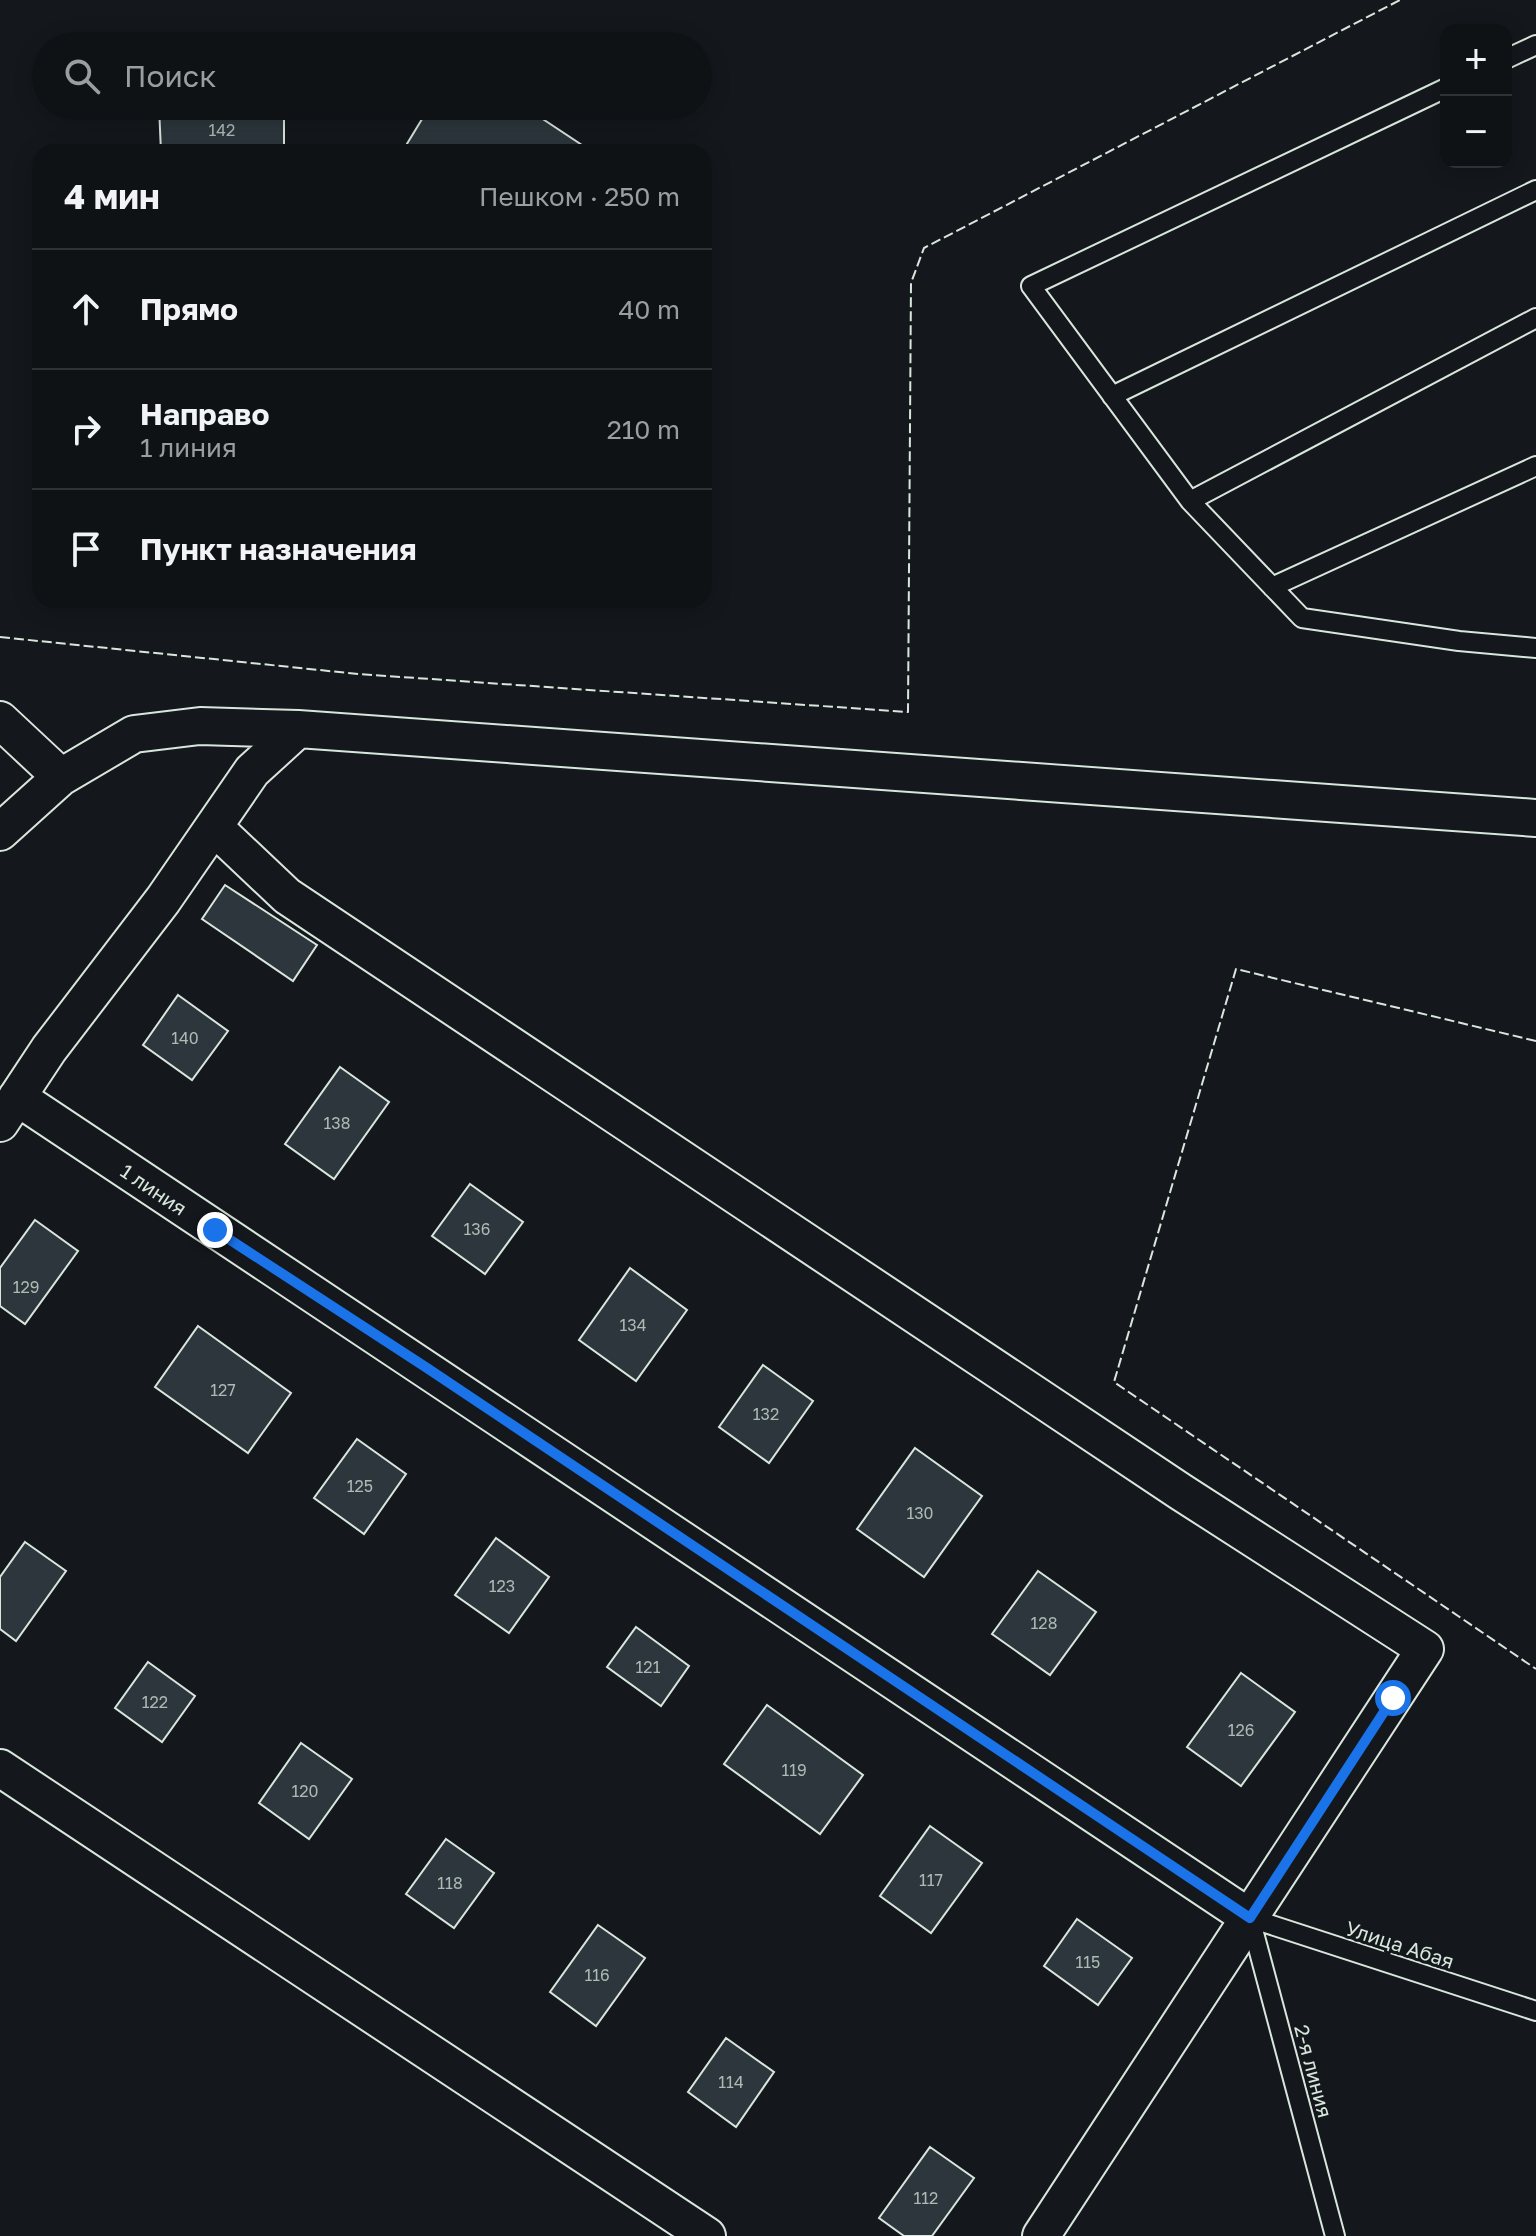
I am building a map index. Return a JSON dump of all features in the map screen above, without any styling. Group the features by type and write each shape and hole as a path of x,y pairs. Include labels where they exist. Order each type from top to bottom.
{"street":[{"path":"0,720 61,777"},
{"path":"0,832 61,777 134,734 200,726 298,729 1536,818"},
{"path":"9,1110 49,1049 163,900 252,771 298,729"},
{"path":"214,827 287,896 1181,1492 1425,1649 1041,2236"},
{"name":"1 линия","path":"9,1110 1250,1918"},
{"path":"0,1768 707,2236"}],"lane":[{"path":"1512,56 1536,45"},
{"path":"1440,91 1031,286 1190,501 1302,618 1459,641 1528,647 1536,635"},
{"path":"1112,396 1536,190"},
{"path":"1190,501 1536,318"},
{"path":"1272,587 1536,466"},
{"name":"Улица Абая","path":"1250,1918 1536,2011"},
{"name":"2-я линия","path":"1250,1918 1335,2236"}],"building":[{"path":"160,120 284,120 284,144 161,144"},
{"path":"421,120 544,120 580,144 407,144"},
{"path":"225,885 317,945 293,981 202,919"},
{"path":"178,995 228,1031 192,1080 143,1045"},
{"path":"340,1067 389,1102 334,1179 285,1144"},
{"path":"470,1184 523,1222 485,1274 432,1236"},
{"path":"35,1220 78,1251 25,1324 0,1306 0,1268"},
{"path":"630,1268 687,1310 636,1381 579,1340"},
{"path":"198,1326 291,1393 248,1453 155,1387"},
{"path":"763,1365 813,1401 769,1463 719,1427"},
{"path":"357,1439 406,1474 364,1534 314,1498"},
{"path":"915,1448 982,1496 924,1577 857,1529"},
{"path":"496,1538 549,1577 509,1633 455,1595"},
{"path":"25,1542 66,1571 16,1641 0,1629 0,1577"},
{"path":"1038,1571 1096,1612 1050,1675 992,1634"},
{"path":"636,1627 689,1666 661,1706 607,1667"},
{"path":"148,1662 195,1696 162,1742 115,1708"},
{"path":"1241,1673 1295,1712 1241,1786 1187,1747"},
{"path":"767,1705 863,1775 820,1834 724,1764"},
{"path":"301,1743 352,1779 309,1839 259,1803"},
{"path":"930,1826 982,1863 931,1933 880,1896"},
{"path":"446,1839 494,1873 454,1928 406,1894"},
{"path":"1077,1919 1132,1958 1098,2005 1044,1966"},
{"path":"598,1925 645,1958 596,2026 550,1992"},
{"path":"726,2038 774,2072 736,2127 688,2092"},
{"path":"930,2147 974,2178 932,2236 904,2236 879,2218"}],"fence":[{"path":"0,637 358,674 908,712 911,283 924,248 1400,0"},
{"path":"1536,1041 1236,969 1114,1382 1536,1669"}],"route":[{"path":"215,1230 427,1368 1250,1918 1393,1698"}]}
